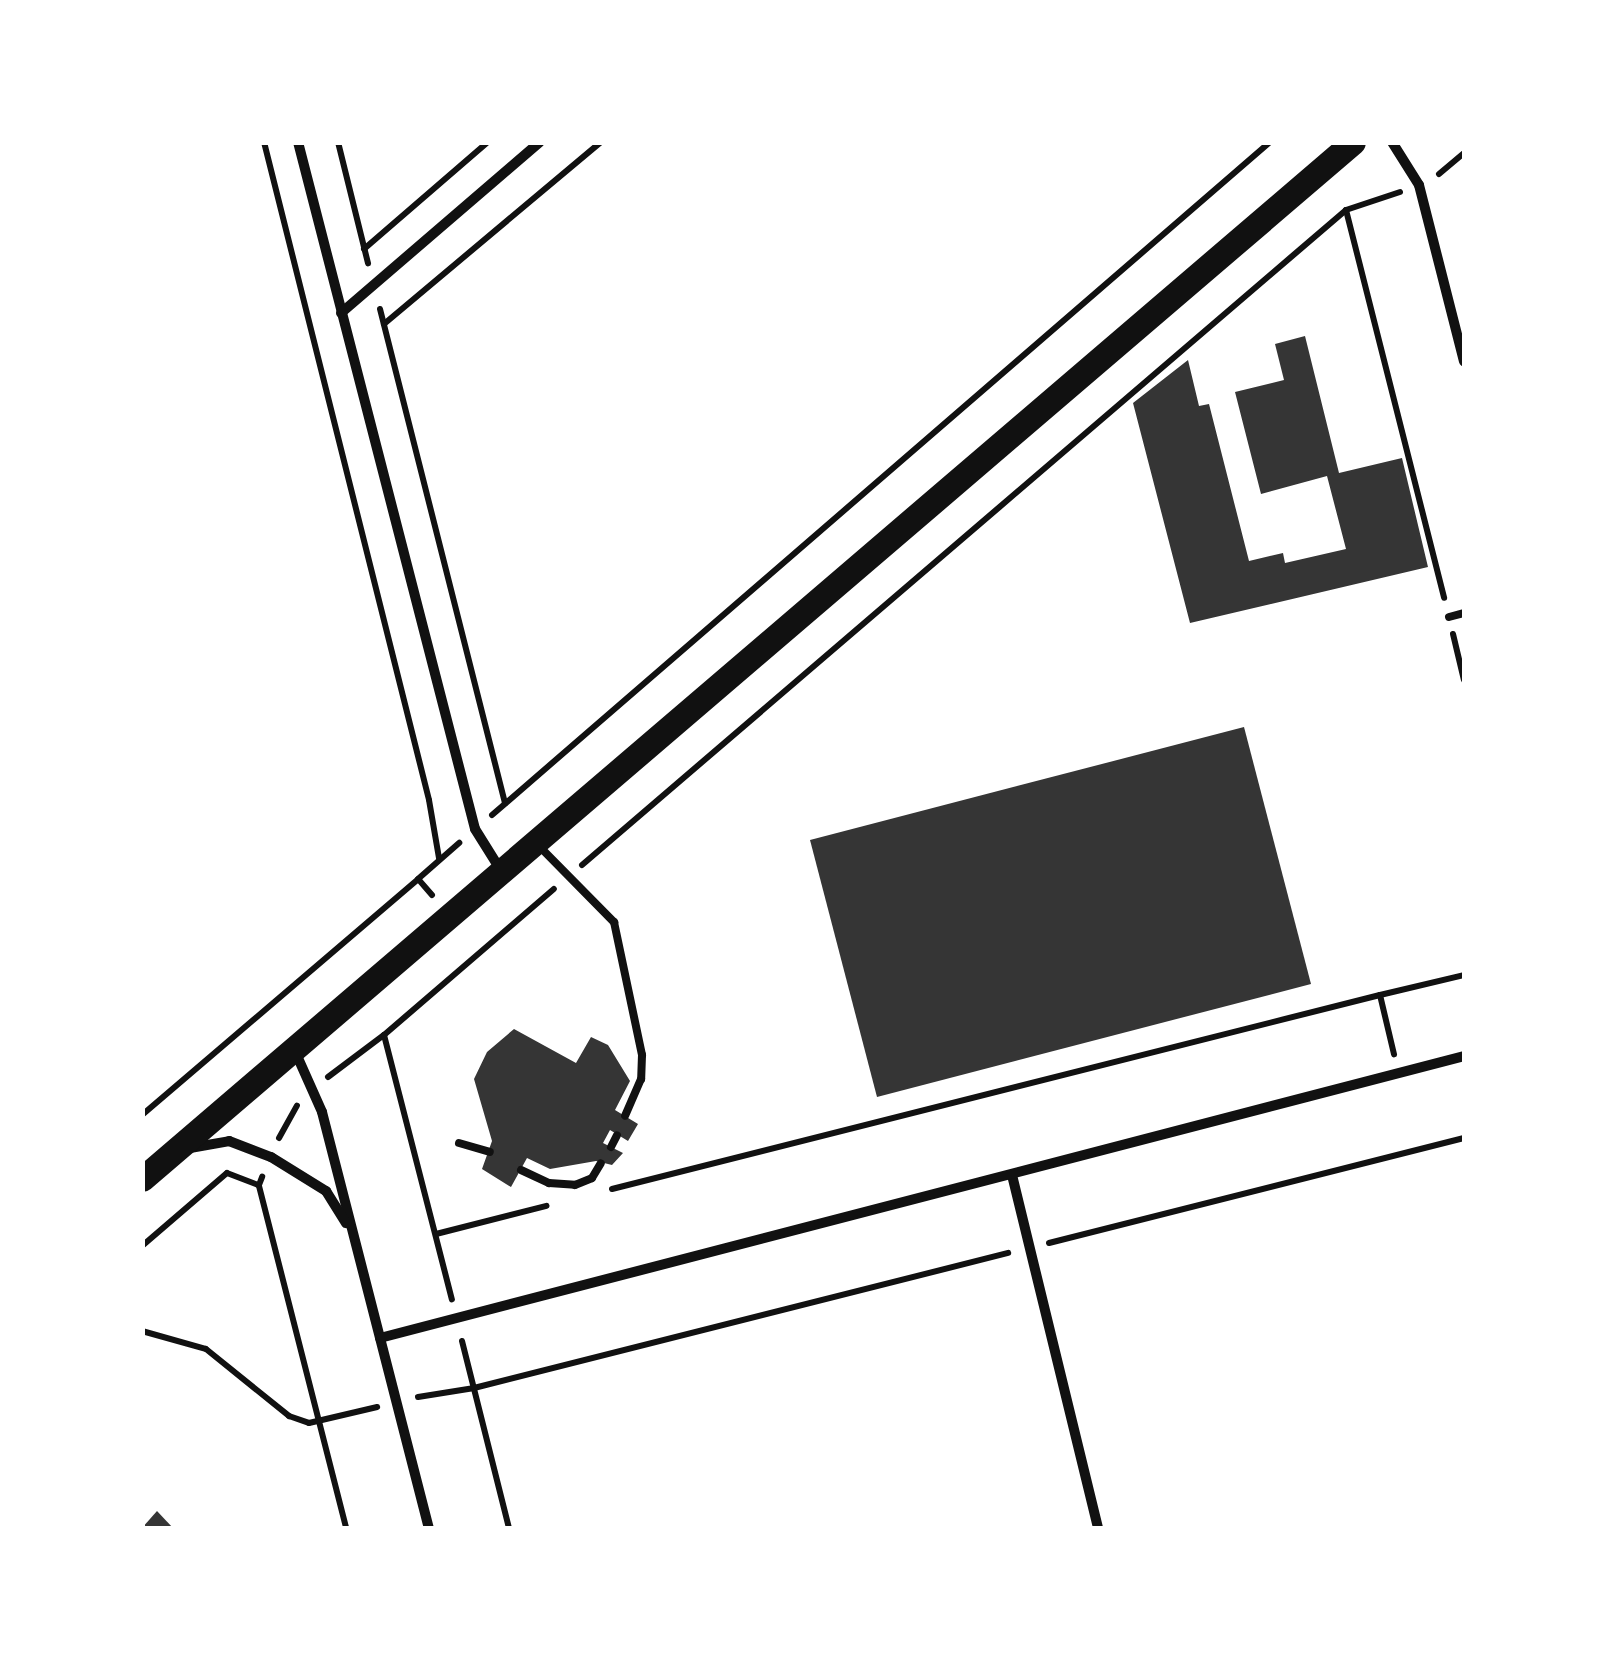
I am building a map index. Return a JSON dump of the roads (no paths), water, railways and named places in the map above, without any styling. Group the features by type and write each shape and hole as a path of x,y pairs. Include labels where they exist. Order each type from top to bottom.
{"main road":[{"path":"142,1179 1353,142"}],"street":[{"path":"298,142 475,830 500,870"},
{"path":"341,313 540,142"},
{"path":"1392,142 1419,185 1464,361"},
{"path":"294,1049 322,1112 429,1528"},
{"path":"380,1338 1462,1057"},
{"path":"164,1161 188,1149 229,1141 271,1157 326,1191 354,1237"},
{"path":"1012,1175 1098,1528"}],"lane":[{"path":"1448,617 1464,613"},
{"path":"534,841 614,922 642,1056 641,1079 625,1116"},
{"path":"611,1147 617,1135"},
{"path":"459,1143 490,1152"},
{"path":"520,1170 549,1183 574,1185 592,1178 602,1163"}]}
